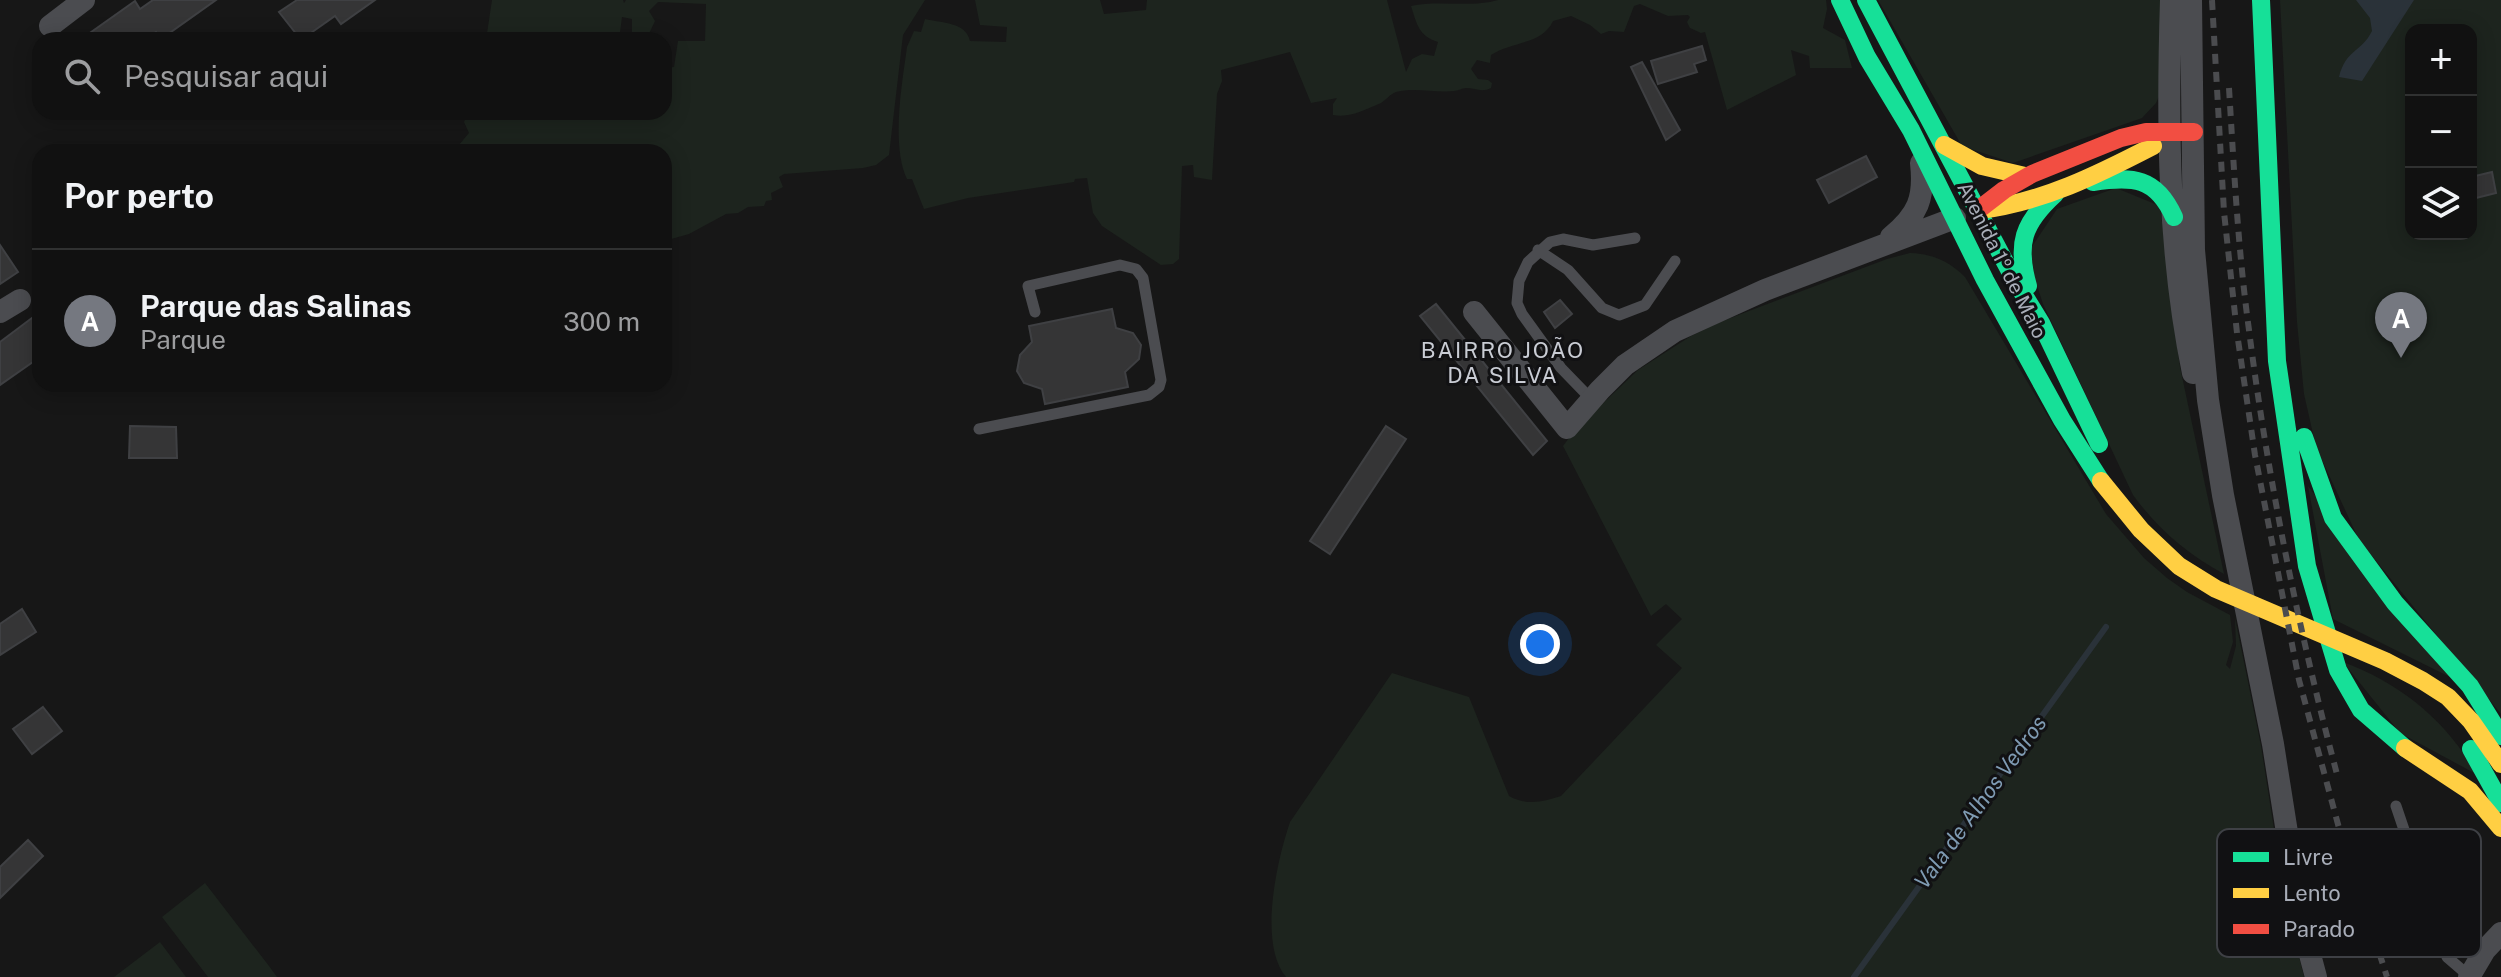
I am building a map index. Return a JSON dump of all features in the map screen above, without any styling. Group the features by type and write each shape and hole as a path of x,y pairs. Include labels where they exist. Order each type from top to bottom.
{"main road":[{"name":"Avenida 1º de Maio","path":"1840,0 1867,57 1911,130 1985,280 2062,420 2096,475 2141,530 2179,566 2216,589 2385,661"},
{"name":"Avenida 1º de Maio","path":"1866,0 2041,323 2141,530"},
{"path":"2261,0 2277,361 2307,566 2338,670 2361,710 2394,740 2470,791 2501,828"},
{"path":"1978,210 2025,176 2138,133 2171,135 2194,132"},
{"path":"1955,218 1978,210 2016,206 2057,193 2171,135"},
{"path":"1944,145 1973,163 2025,176"},
{"path":"2078,184 2117,178 2142,181 2163,194 2174,217"},
{"path":"2041,323 2021,267 2020,248 2023,233 2035,212 2057,193"},
{"path":"2277,361 2333,518 2395,603 2470,686 2501,736"},
{"path":"2385,661 2448,697 2471,721 2501,764"},
{"path":"2385,661 2433,703 2466,741 2501,803"}],"street":[{"path":"50,26 84,0"},
{"path":"2171,0 2171,135 2177,274 2187,341 2262,684 2286,829"},
{"path":"2191,0 2194,250 2208,400 2223,495"},
{"path":"1880,245 1911,218 1923,187 1921,163 1911,130"},
{"path":"1474,312 1567,428 1625,365 1675,331 1765,290 1955,218"},
{"path":"0,312 20,300"},
{"path":"2481,957 2501,933"},
{"path":"2311,957 2316,977"},
{"path":"2469,977 2481,957"}],"lane":[{"path":"1592,400 1561,368 1517,303 1519,281 1528,262 1550,242 1563,239 1593,245 1635,238"},
{"path":"1538,250 1568,270 1602,308 1619,315 1645,305 1675,261"},
{"path":"979,429 1149,395 1159,387 1161,380 1143,278 1136,269 1120,265 1028,286 1035,312"},
{"path":"2396,806 2404,829"},
{"path":"2447,957 2469,977"}],"shaded area":[{"path":"492,0 623,0 624,3 626,0 925,0 903,35 889,155 876,165 863,168 784,174 779,177 783,187 771,193 772,200 766,201 764,206 726,214 689,234 672,239 672,144 460,144 469,133 465,120 672,120 672,67 678,41 705,41 706,4 658,2 649,11 655,21 650,32 632,32 632,19 622,17 620,32 487,32"},
{"path":"975,0 1100,0 1104,14 1146,10 1147,0 1387,0 1406,72 1412,59 1422,54 1434,56 1438,42 1423,33 1411,6 1498,0 1826,0 1823,28 1845,40 1852,68 1810,68 1809,56 1791,50 1796,75 1727,110 1705,32 1690,28 1688,15 1668,16 1640,4 1634,6 1624,32 1601,34 1571,16 1553,21 1534,39 1491,55 1490,63 1477,60 1471,69 1478,79 1492,83 1491,88 1403,91 1394,93 1381,103 1346,115 1333,115 1333,104 1337,98 1311,103 1290,52 1221,70 1212,180 1194,177 1193,165 1182,166 1179,259 1173,264 1161,265 1102,226 1093,213 1087,178 968,198 924,209 912,179 907,179 900,149 899,114 907,47 914,31 921,32 925,19 958,27 964,30 970,41 1006,42 1007,27 980,25"},
{"path":"1878,0 2164,0 2161,92 2156,103 2142,118 2013,163 1962,146"},
{"path":"2280,0 2501,0 2501,714 2359,540 2316,447 2304,394 2297,322"},
{"path":"2356,0 2414,0 2362,81 2339,77 2346,61 2372,31 2370,18"},
{"path":"2116,188 2160,206 2180,367 2224,574 2174,540 2133,495 2043,304 2027,254 2057,209"},
{"path":"1910,253 1926,255 1940,259 1965,277 2106,514 2144,558 2167,578 2230,615 2233,642 2226,665 2230,669 2236,646 2235,618 2274,829 2217,829 2217,957 2299,957 2304,977 1286,977 1273,944 1272,923 1276,879 1290,822 1392,673 1469,697 1509,796 1535,802 1561,796 1682,668 1656,645 1682,619 1666,604 1651,616 1563,446 1591,409 1595,411 1638,370 1691,336 1720,322"},
{"path":"2308,486 2458,681 2333,619"},
{"path":"2343,662 2384,681 2420,706 2451,737 2478,775 2400,733"},
{"path":"205,883 277,977 208,977 162,917"},
{"path":"160,942 186,977 114,977"}],"building":[{"path":"153,0 216,0 171,32 91,32 135,1 140,9"},
{"path":"297,0 375,0 341,24 335,16 312,32 295,32 279,12"},
{"path":"1702,46 1706,60 1694,64 1697,72 1658,84 1651,61"},
{"path":"1642,62 1680,130 1666,140 1631,67"},
{"path":"1866,156 1877,177 1829,203 1817,180"},
{"path":"2492,172 2496,193 2477,198 2477,176"},
{"path":"0,245 18,272 0,284"},
{"path":"1560,300 1572,314 1555,328 1544,312"},
{"path":"1436,304 1547,441 1533,455 1420,316"},
{"path":"1112,309 1116,328 1133,333 1141,345 1139,359 1125,372 1128,387 1045,404 1042,389 1024,383 1017,371 1020,355 1032,342 1029,326"},
{"path":"32,318 32,363 0,385 0,342"},
{"path":"130,426 176,427 177,458 129,458"},
{"path":"1386,426 1406,439 1330,554 1310,541"},
{"path":"22,609 36,632 0,655 0,624"},
{"path":"43,707 62,731 32,754 13,729"},
{"path":"28,840 43,856 0,898 0,867"}],"waterway":[{"name":"Vala de Alhos Vedros","path":"1854,977 2106,627"}],"railway":[{"path":"2212,0 2224,212 2237,333 2255,455 2299,680 2339,829"},
{"path":"2229,88 2242,270 2265,443 2310,668 2338,778"},
{"path":"2381,957 2387,977"}],"traffic: fast":[{"path":"1840,0 1867,57 1911,130 1985,280 2062,420 2101,481"},
{"path":"1866,0 2013,277 2041,323 2099,444"},
{"path":"2261,0 2277,361 2307,566 2338,670 2361,710 2405,748"},
{"path":"2093,182 2120,179 2142,182 2159,194 2174,217"},
{"path":"2028,286 2023,258 2025,235 2036,215 2055,194"},
{"path":"2304,437 2333,518 2395,603 2470,686 2501,736"},
{"path":"2471,749 2501,803"}],"traffic: slow":[{"path":"1944,145 1982,166 2025,176"},
{"path":"1980,210 2048,194 2153,146"},
{"path":"2101,481 2141,530 2179,566 2216,589 2385,661 2423,681 2448,697 2471,721 2501,764"},
{"path":"2405,748 2470,791 2501,828"}],"traffic: jam":[{"path":"1978,210 2032,174 2121,138 2146,132 2194,132"}],"place":[{"name":"Parque das Salinas","path":"2401,358"}],"district":[{"name":"BAIRRO JOÃO DA SILVA","path":"1503,362"}]}
